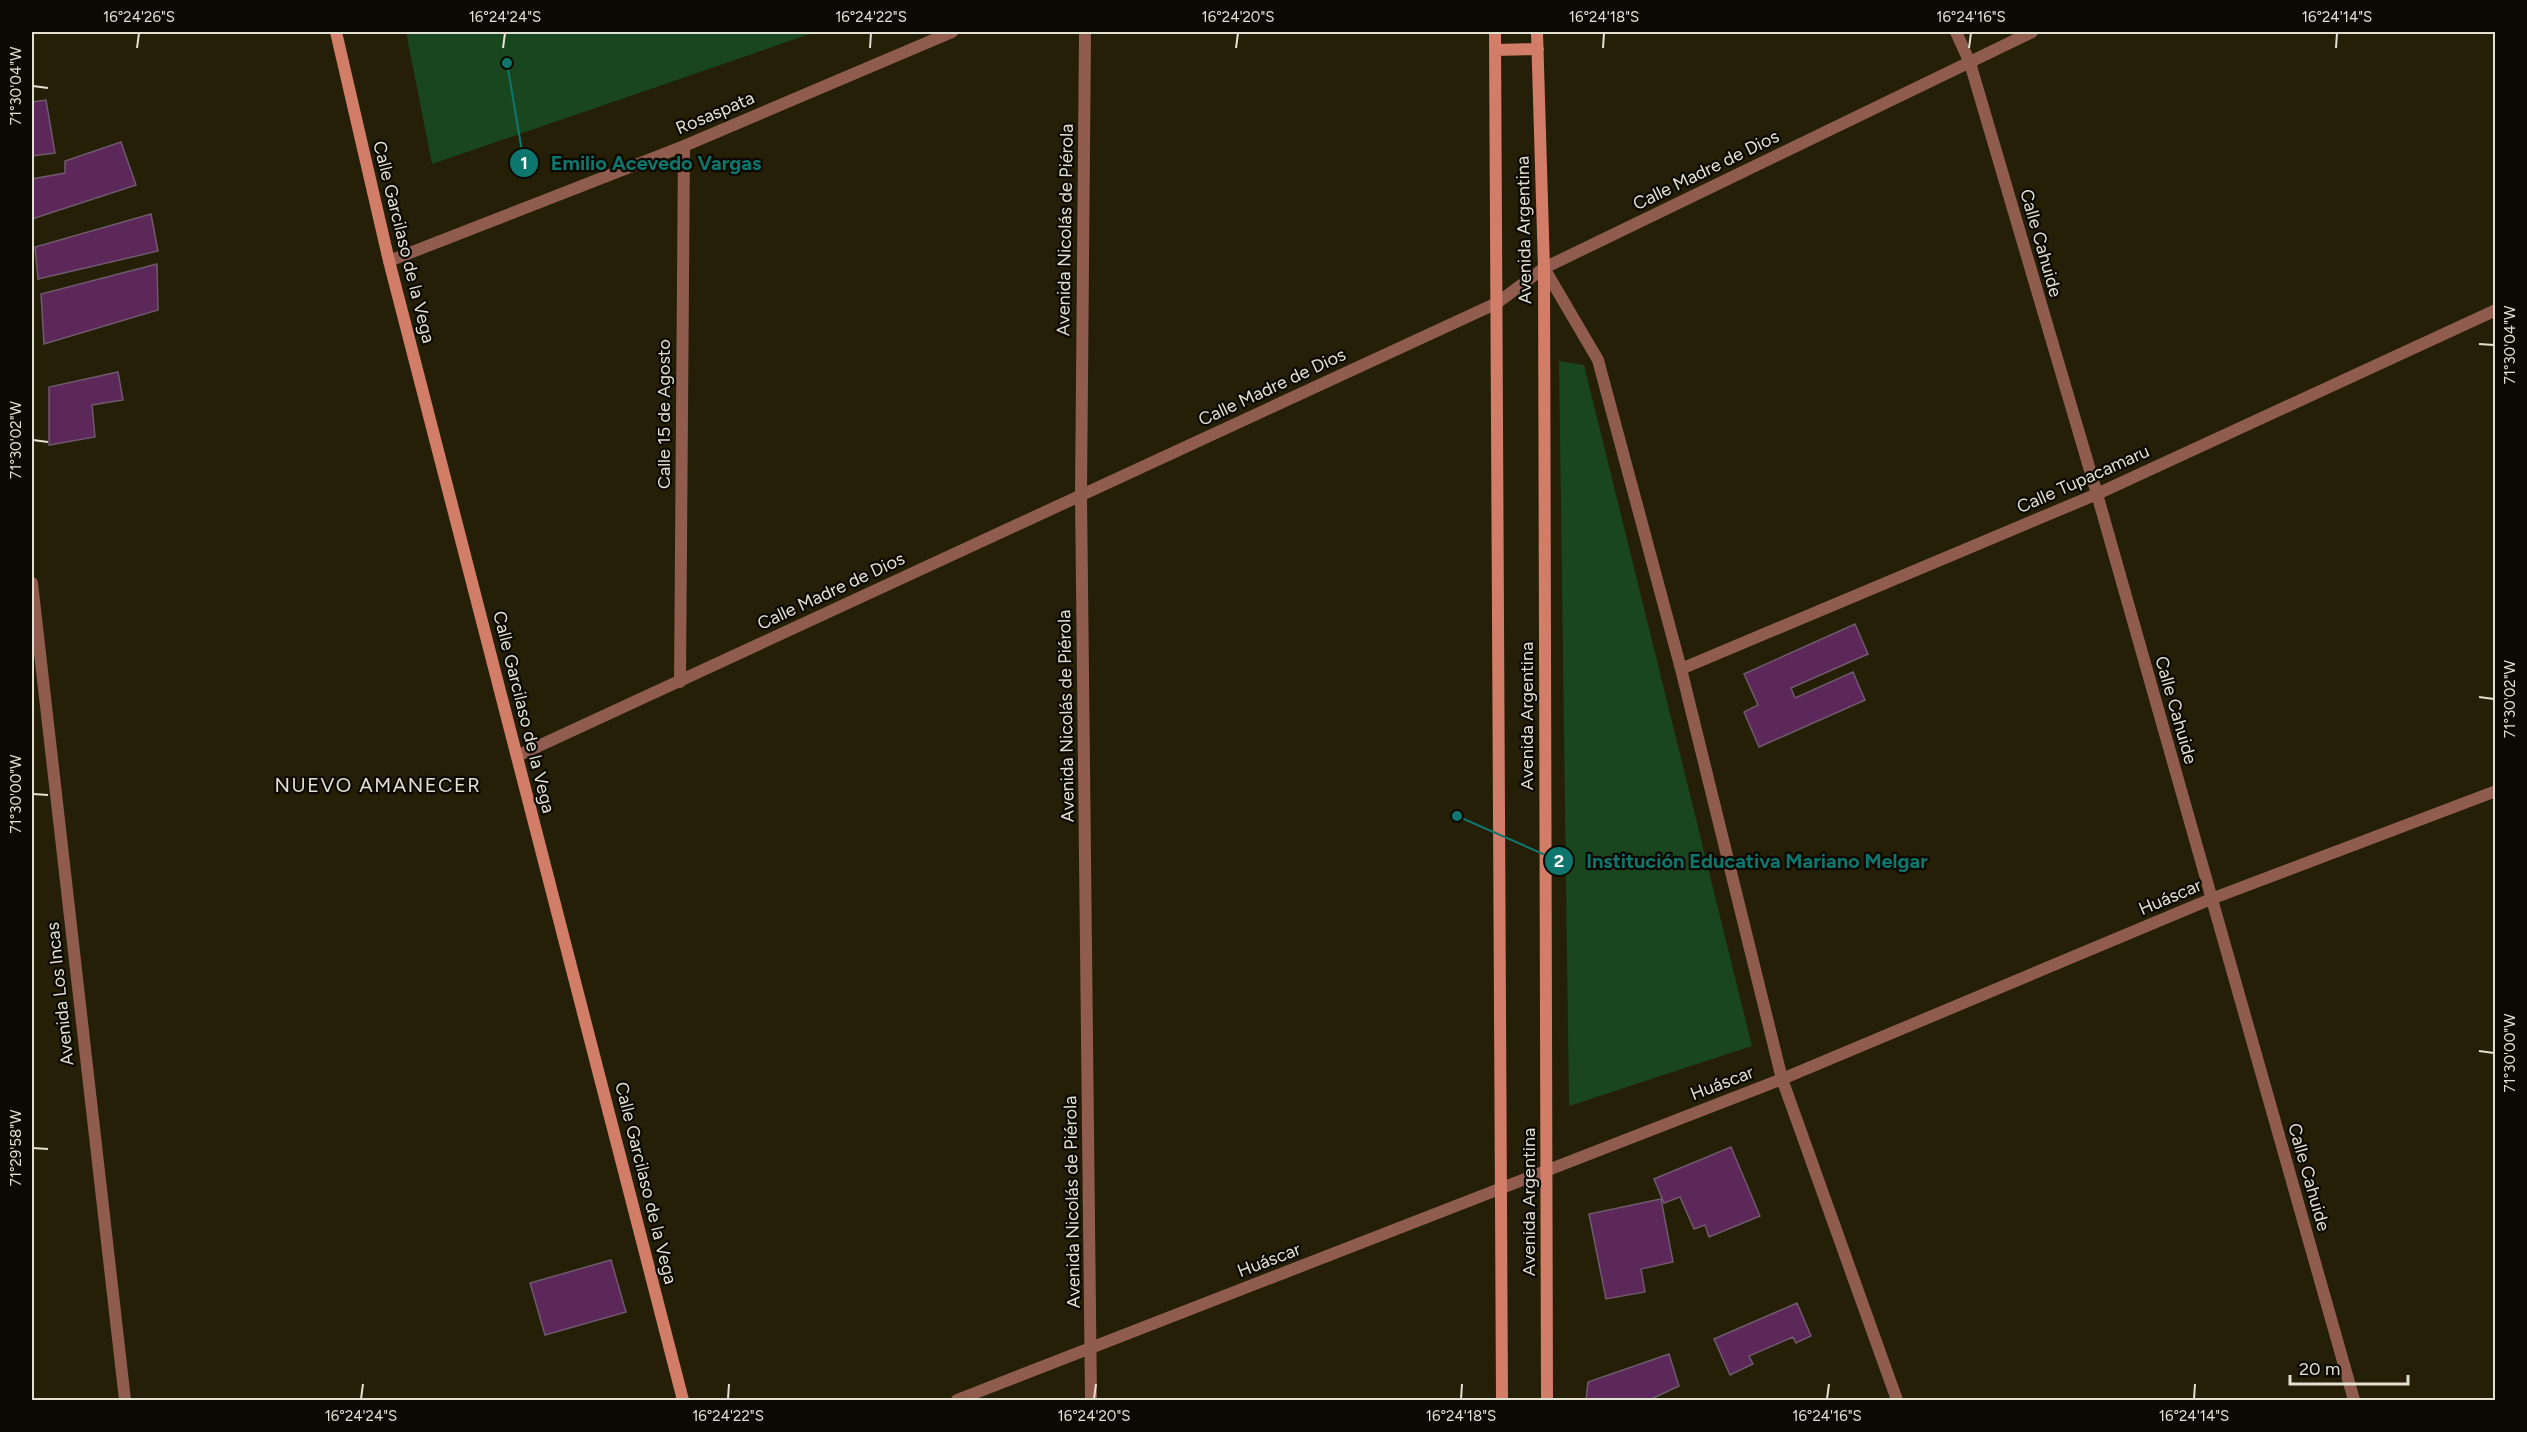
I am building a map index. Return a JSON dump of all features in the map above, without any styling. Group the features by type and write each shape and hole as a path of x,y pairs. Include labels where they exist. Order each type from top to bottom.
{"street":[{"name":"Calle Garcilaso de la Vega","path":"336,32 389,261 683,1401"},
{"name":"Rosaspata","path":"389,261 684,146 952,32"},
{"name":"Avenida Nicolás de Piérola","path":"1085,32 1081,495 1091,1401"},
{"name":"Avenida Argentina","path":"1495,32 1503,1188 1502,1401"},
{"name":"Avenida Argentina","path":"1538,32 1544,268 1547,1401"},
{"name":"Calle Cahuide","path":"1956,32 1970,63 2097,494 2354,1401"},
{"name":"Calle Madre de Dios","path":"517,756 1497,303 1544,268 2032,32"},
{"path":"1495,50 1538,49"},
{"name":"Calle 15 de Agosto","path":"680,682 684,146"},
{"path":"1544,268 1598,360 1681,669 1782,1079 1897,1401"},
{"name":"Calle Tupacamaru","path":"1681,669 2097,494 2496,310"},
{"name":"Avenida Los Incas","path":"32,583 125,1401"},
{"name":"Huáscar","path":"957,1401 1782,1079 2211,899 2496,791"}],"green space":[{"path":"406,32 816,32 432,164"},
{"path":"1559,361 1584,365 1752,1046 1569,1106"}],"building":[{"path":"46,100 55,153 32,156 32,102"},
{"path":"121,142 136,185 32,219 32,179 65,173 65,161"},
{"path":"151,214 158,251 38,279 35,247"},
{"path":"157,264 158,310 44,344 41,294"},
{"path":"118,372 123,400 92,405 95,437 49,445 49,387"},
{"path":"1855,624 1868,654 1791,688 1795,698 1853,672 1865,700 1759,747 1744,712 1758,705 1744,674"},
{"path":"1731,1147 1760,1216 1709,1237 1705,1225 1694,1229 1680,1197 1664,1203 1654,1179"},
{"path":"1661,1199 1673,1262 1641,1269 1645,1292 1606,1299 1589,1214"},
{"path":"611,1260 626,1312 545,1335 530,1283"},
{"path":"1797,1303 1811,1336 1796,1343 1793,1337 1749,1356 1753,1364 1730,1375 1714,1339"},
{"path":"1669,1354 1679,1386 1649,1400 1586,1400 1588,1382"}],"place":[{"name":"Emilio Acevedo Vargas","path":"507,63"},
{"name":"Institución Educativa Mariano Melgar","path":"1457,816"}],"district":[{"name":"NUEVO AMANECER","path":"378,785"}]}
